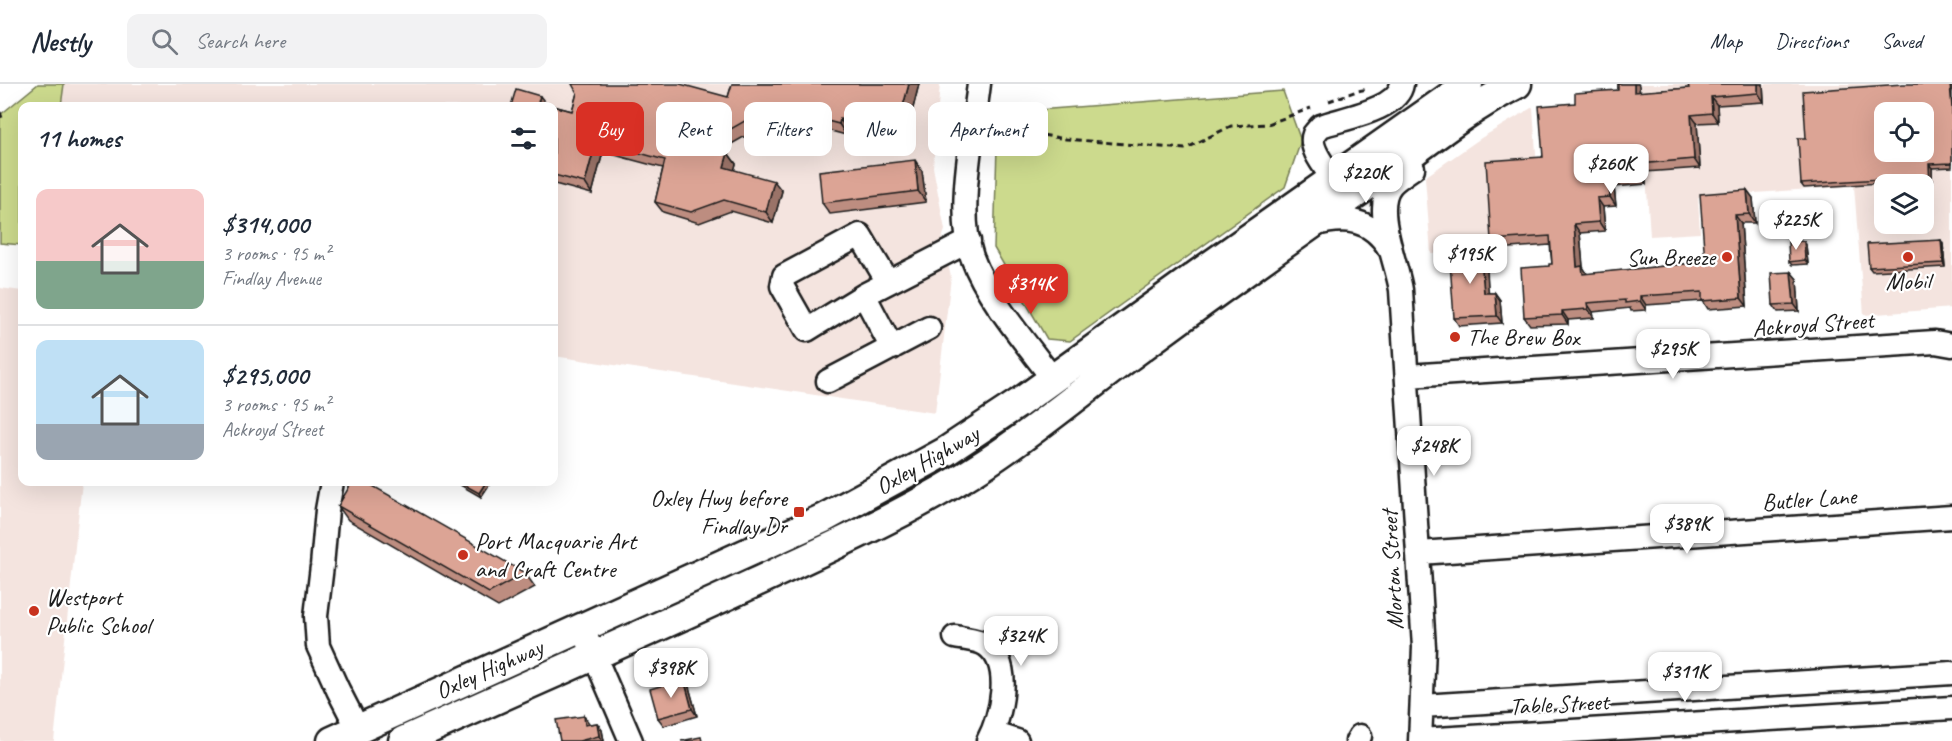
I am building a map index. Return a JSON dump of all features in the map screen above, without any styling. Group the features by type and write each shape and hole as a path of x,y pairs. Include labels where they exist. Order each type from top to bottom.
{"main road":[{"name":"Oxley Highway","path":"332,741 824,518 907,474 964,441 1468,84"},
{"name":"Oxley Highway","path":"403,741 595,657 899,514 949,486 988,462 1264,257 1311,226 1470,111 1517,84"},
{"path":"1053,379 1070,402"}],"street":[{"path":"978,102 980,84"},
{"path":"1333,179 1316,152 1313,142 1314,133 1321,126 1379,107 1392,100 1400,92 1402,84"},
{"name":"Morton Street","path":"1420,740 1424,647 1407,376 1401,290 1383,209 1386,194 1391,185 1441,145 1446,130"},
{"path":"970,156 966,185 966,221 972,255 993,297 1053,379"},
{"name":"Morton Street","path":"1311,226 1346,220 1366,225 1381,234 1393,254"},
{"path":"888,282 860,235 784,276 782,286 807,330 864,295 969,241"},
{"path":"864,295 892,348"},
{"path":"828,381 929,328"},
{"name":"Ackroyd Street","path":"1407,376 1946,341"},
{"path":"331,486 316,616 318,646 358,729"},
{"name":"Butler Lane","path":"1419,553 1952,516"},
{"path":"582,627 631,741"},
{"path":"955,637 986,644 996,656 1003,684 1001,703 990,737 1017,741"},
{"name":"Table Street","path":"1422,706 1952,673"},
{"name":"Table Street","path":"1420,740 1952,708"}],"path":[{"path":"1324,103 1368,89"},
{"path":"1048,136 1185,149 1231,126 1268,124 1312,107"},
{"path":"0,112 2,118"}],"shaded area":[{"path":"64,84 940,84 938,102 928,102 928,156 934,156 933,167 945,230 942,239 951,277 935,413 558,357 558,102 62,102"},
{"path":"1640,84 1952,84 1952,308 1864,315 1854,186 1698,197 1700,233 1650,236"},
{"path":"1533,107 1542,247 1431,254 1425,177 1481,138"},
{"name":"Westport Public School","path":"0,288 18,290 18,486 82,486 54,741 0,741"}],"green space":[{"path":"38,84 64,84 62,102 18,102 18,245 0,243 0,115"},
{"path":"1283,91 1301,141 1285,187 1070,341 1047,339 994,248 997,156 1048,156 1048,109"}],"building":[{"path":"572,84 680,84 728,97 732,84 909,84 904,102 844,102 844,120 840,119 839,124 832,122 832,102 744,102 744,121 732,128 732,102 656,102 656,156 727,156 724,167 774,181 766,212 724,200 691,212 655,202 665,160 644,154 644,102 576,102 576,156 592,156 585,183 558,176 558,107 572,111 577,93"},
{"path":"1618,84 1634,84 1634,92 1689,88 1688,84 1758,84 1758,93 1711,97 1712,113 1691,115 1694,159 1639,164 1640,176 1608,178 1610,197 1597,198 1599,222 1574,224 1577,267 1582,266 1583,274 1705,262 1700,194 1747,190 1749,214 1735,215 1741,298 1702,301 1702,292 1640,296 1640,301 1587,303 1588,309 1562,311 1562,315 1524,317 1521,268 1552,264 1550,236 1491,240 1486,161 1543,157 1539,106 1575,103 1575,93 1618,90"},
{"path":"1903,84 1950,84 1952,163 1929,164 1929,174 1874,174 1874,179 1801,184 1798,138 1806,138 1803,91"},
{"path":"516,89 540,96 538,102 512,102"},
{"path":"915,160 918,191 822,203 819,171"},
{"name":"Mobil","path":"1941,240 1943,263 1869,267 1867,244"},
{"path":"1804,241 1805,260 1789,262 1788,242"},
{"path":"1480,247 1484,293 1495,293 1497,316 1454,318 1449,249"},
{"path":"1791,272 1794,304 1773,305 1771,273"},
{"path":"350,486 373,486 525,573 489,593 338,506"},
{"path":"466,486 483,486 479,493"},
{"path":"684,679 692,709 658,718 650,689"},
{"path":"584,716 585,725 597,723 599,736 579,741 560,741 556,720"},
{"path":"701,737 702,741 681,741"}],"place":[{"name":"Sun Breeze","path":"1727,257"},
{"name":"Mobil","path":"1908,257"},
{"name":"The Brew Box","path":"1455,337"},
{"name":"Oxley Hwy before Findlay Dr","path":"799,512"},
{"name":"Port Macquarie Art and Craft Centre","path":"463,555"},
{"name":"Westport Public School","path":"34,611"}]}
